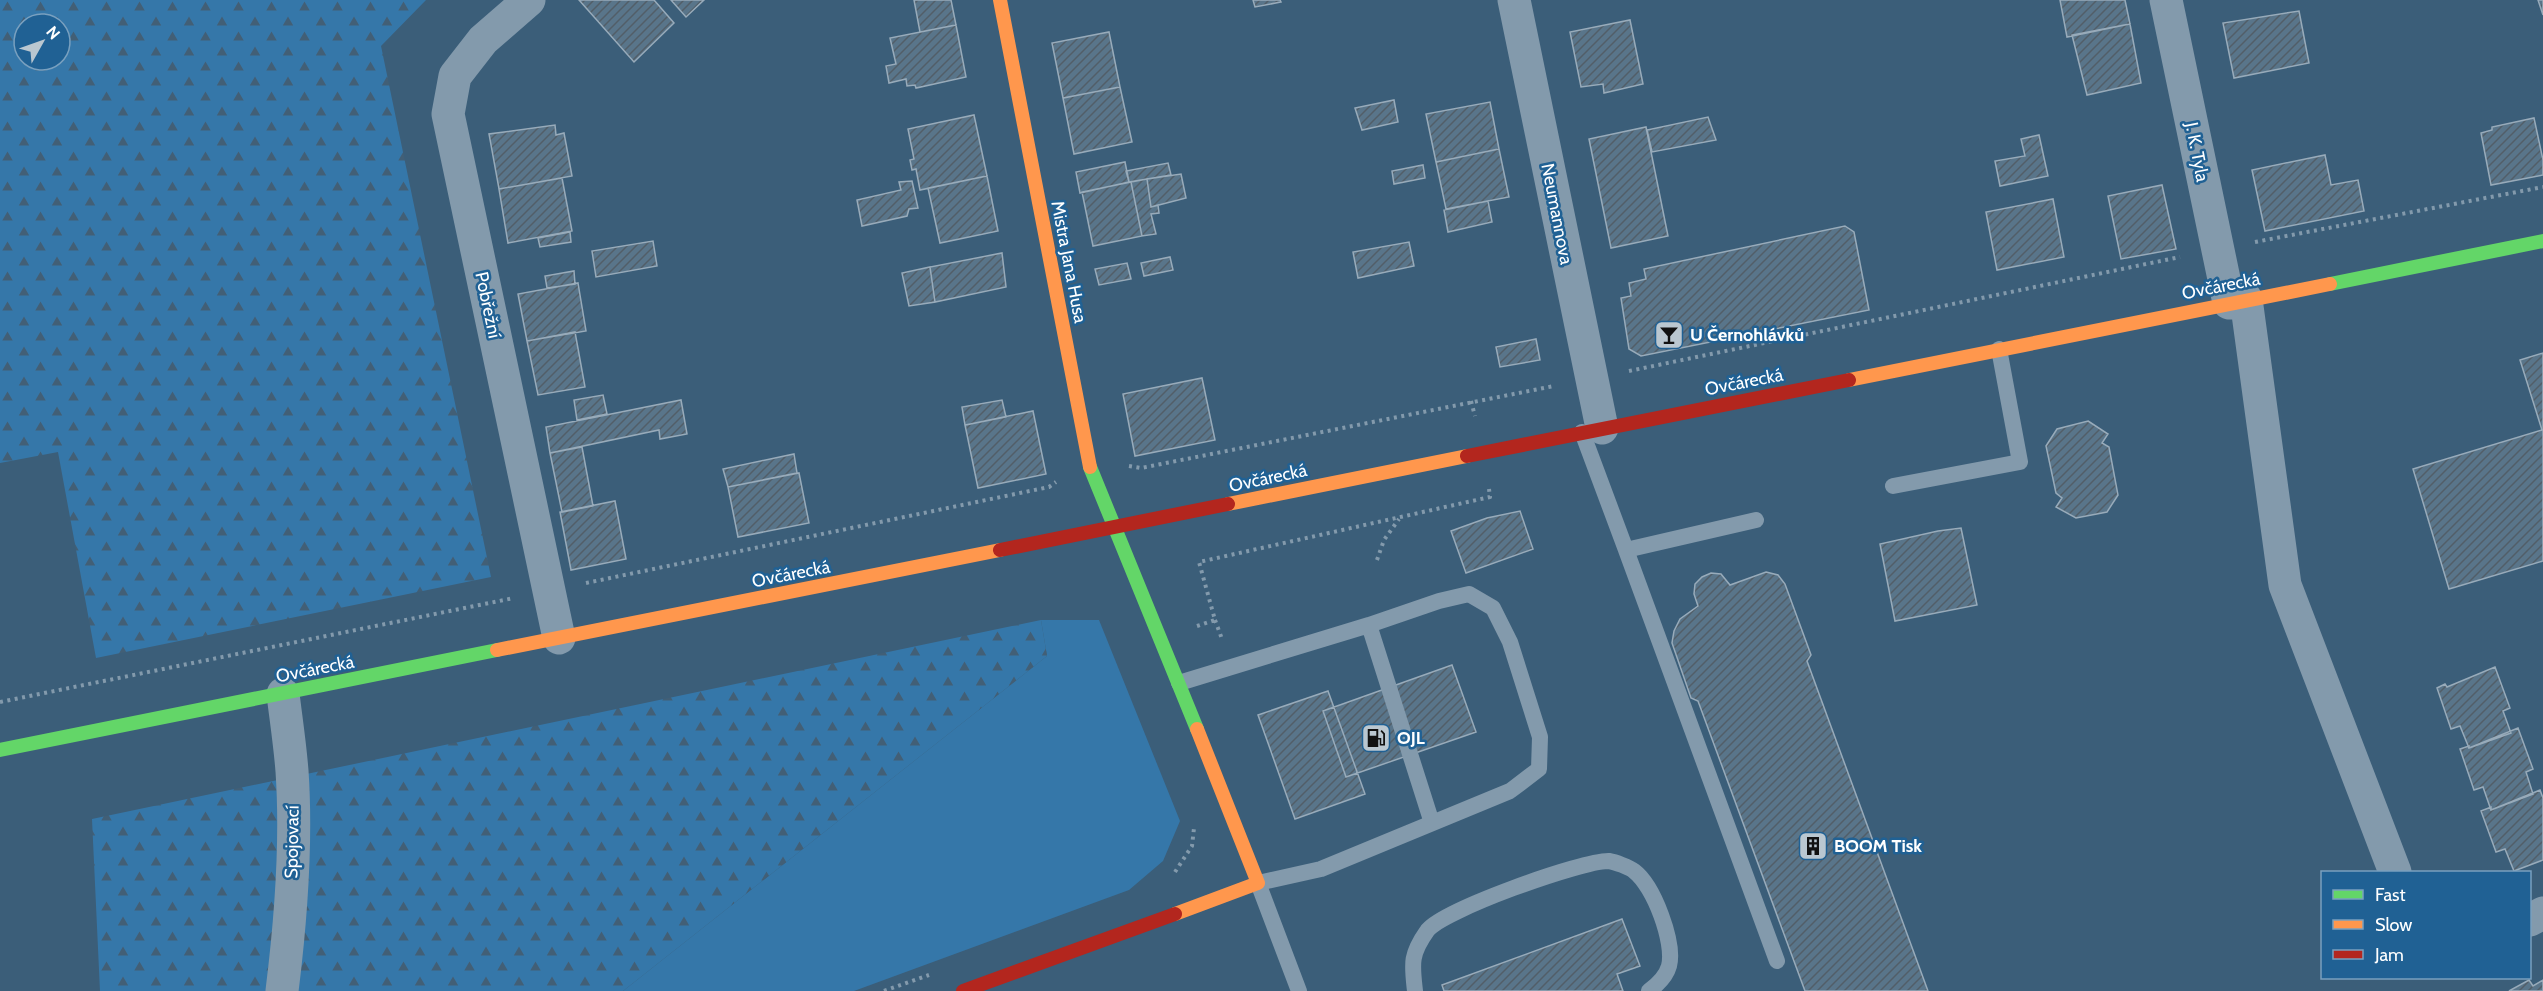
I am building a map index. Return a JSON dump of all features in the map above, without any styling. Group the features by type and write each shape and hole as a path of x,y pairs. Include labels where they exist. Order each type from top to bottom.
{"main road":[{"name":"Mistra Jana Husa","path":"1000,0 1090,469 1179,683 1258,883"},
{"name":"Ovčárecká","path":"0,750 2543,241"},
{"path":"963,991 1258,883"}],"street":[{"name":"Pobřežní","path":"529,0 483,40 455,76 448,114 559,638"},
{"name":"Neumannova","path":"1514,0 1590,379 1592,430"},
{"name":"J. K. Tyla","path":"2166,0 2216,250 2237,301 2285,585 2394,871"},
{"name":"Spojovací","path":"282,991 291,921 292,843 292,772 283,694"}],"lane":[{"path":"1893,486 2020,462 1999,349"},
{"path":"1592,430 1626,550 1777,961"},
{"path":"1626,550 1756,520"},
{"path":"1179,683 1369,625 1439,601 1469,594 1493,608 1510,642 1529,696 1540,737 1539,770 1510,790 1321,869 1258,883 1299,991"},
{"path":"1369,625 1432,823"},
{"path":"1414,991 1411,960 1428,928 1462,908 1579,866 1610,861 1634,870 1651,893 1671,945 1668,968 1658,984 1649,991"}],"path":[{"path":"0,702 1049,487 1066,475 1090,469 1122,465 1141,468 1590,379 2216,250 2543,187"},
{"path":"1161,639 1215,620 1199,562 1490,497 1483,452 1471,401"},
{"path":"1377,560 1384,540 1400,518"},
{"path":"1171,876 1178,870 1192,846 1195,823"},
{"path":"884,991 939,971"}],"green space":[{"path":"0,0 426,0 381,46 491,577 96,658 58,452 0,463"},
{"path":"1041,620 1099,620 1180,821 1163,861 1129,890 854,991 623,991 1047,656"},
{"path":"1041,620 1047,656 623,991 100,991 92,819"}],"building":[{"path":"579,0 654,0 674,23 634,62"},
{"path":"671,0 704,0 686,17"},
{"path":"914,0 951,0 956,25 920,32"},
{"path":"1253,0 1280,0 1281,2 1255,7"},
{"path":"2060,0 2125,0 2130,24 2067,37"},
{"path":"2538,0 2543,0 2543,15"},
{"path":"2299,11 2309,63 2234,78 2223,23"},
{"path":"1630,20 1643,84 1604,93 1603,84 1581,87 1570,32"},
{"path":"2130,24 2141,83 2087,95 2072,35"},
{"path":"956,25 966,77 916,88 915,85 907,86 906,79 889,83 886,66 896,64 890,38"},
{"path":"1109,32 1120,87 1063,98 1052,43"},
{"path":"1120,87 1132,142 1074,154 1063,98"},
{"path":"1394,100 1398,122 1362,130 1355,108"},
{"path":"1490,102 1499,149 1436,162 1426,114"},
{"path":"974,115 987,176 920,190 916,169 912,170 910,160 914,159 908,129"},
{"path":"1708,117 1716,140 1652,152 1647,130"},
{"path":"2534,118 2543,160 2543,175 2491,185 2481,133 2492,130 2492,127"},
{"path":"555,125 556,135 564,133 572,176 499,189 489,134"},
{"path":"1646,127 1668,236 1611,248 1589,139"},
{"path":"2039,135 2048,176 2000,186 1995,161 2025,156 2021,139"},
{"path":"1499,149 1509,197 1446,209 1436,162"},
{"path":"2325,155 2331,185 2358,180 2364,211 2265,231 2252,170"},
{"path":"1125,162 1129,182 1080,193 1076,172"},
{"path":"1168,163 1171,175 1129,182 1126,171"},
{"path":"1423,165 1425,178 1394,184 1392,171"},
{"path":"1181,174 1186,198 1151,207 1147,179"},
{"path":"987,176 998,231 940,243 928,188"},
{"path":"562,178 572,231 508,243 499,189"},
{"path":"1147,179 1151,207 1158,205 1159,213 1151,214 1156,234 1142,236 1131,182"},
{"path":"912,181 918,208 909,209 907,216 862,226 857,200 901,190 899,182"},
{"path":"1131,182 1142,236 1093,246 1082,192"},
{"path":"2162,185 2176,249 2121,259 2108,196"},
{"path":"2053,199 2064,257 1997,270 1986,212"},
{"path":"1488,201 1492,222 1448,232 1444,210"},
{"path":"1845,226 1854,232 1869,310 1641,356 1629,349 1621,298 1631,296 1629,283 1646,279 1644,269"},
{"path":"570,232 571,242 540,247 538,238"},
{"path":"653,241 657,266 596,277 592,251"},
{"path":"1409,242 1414,266 1358,278 1353,252"},
{"path":"1002,253 1006,287 935,302 930,267"},
{"path":"1170,257 1173,270 1144,276 1141,263"},
{"path":"1127,263 1131,279 1099,285 1095,269"},
{"path":"930,267 935,302 909,306 902,273"},
{"path":"574,271 575,284 547,288 545,276"},
{"path":"578,283 586,331 527,341 518,294"},
{"path":"575,332 585,387 538,395 527,341"},
{"path":"1536,339 1540,360 1500,367 1496,347"},
{"path":"2543,353 2543,561 2449,589 2413,469 2542,430 2520,360"},
{"path":"1202,378 1215,440 1135,456 1123,394"},
{"path":"603,395 607,414 577,420 574,400"},
{"path":"681,400 687,434 660,439 659,430 550,453 546,427"},
{"path":"1002,400 1006,417 965,425 962,407"},
{"path":"1033,411 1046,474 978,488 965,425"},
{"path":"2088,421 2108,434 2102,443 2109,447 2118,495 2107,512 2076,518 2056,507 2062,498 2056,493 2046,446 2057,429"},
{"path":"582,447 593,506 562,512 550,453"},
{"path":"794,454 797,473 728,487 723,469"},
{"path":"799,473 809,523 738,537 728,487"},
{"path":"615,501 626,559 571,570 560,512"},
{"path":"1520,511 1533,549 1466,573 1451,531 1487,518"},
{"path":"1961,528 1977,605 1895,621 1880,544"},
{"name":"BOOM Tisk","path":"1766,572 1778,575 1785,584 1811,655 1807,661 1928,991 1805,991 1698,701 1691,698 1672,643 1674,631 1680,619 1698,606 1694,594 1695,584 1702,577 1711,573 1721,574 1730,585"},
{"path":"1452,665 1476,732 1346,777 1323,711"},
{"path":"2495,667 2510,708 2503,711 2511,733 2469,748 2460,726 2451,729 2437,688 2445,684 2447,687"},
{"path":"1328,691 1365,794 1295,819 1258,715"},
{"path":"2518,728 2533,769 2526,772 2533,794 2491,810 2483,787 2474,790 2460,749 2469,746 2469,748"},
{"path":"2540,790 2543,798 2543,860 2514,871 2505,849 2496,852 2481,811 2491,807 2491,810"},
{"path":"1622,919 1640,966 1617,974 1623,991 1444,991 1442,985"},
{"path":"2529,980 2533,986 2543,980 2543,991 2509,991"}],"traffic: fast":[{"path":"2330,284 2543,241"},
{"path":"1090,467 1197,729"},
{"path":"0,750 497,650"}],"traffic: slow":[{"path":"1000,0 1090,467"},
{"path":"1849,380 2330,284"},
{"path":"1228,504 1467,456"},
{"path":"497,650 1000,550"},
{"path":"1175,914 1258,883 1197,729"}],"traffic: jam":[{"path":"1467,456 1849,380"},
{"path":"1000,550 1228,504"},
{"path":"963,991 1175,914"}],"place":[{"name":"U Černohlávků","path":"1669,335"},
{"name":"OJL","path":"1376,738"},
{"name":"BOOM Tisk","path":"1813,846"}]}
